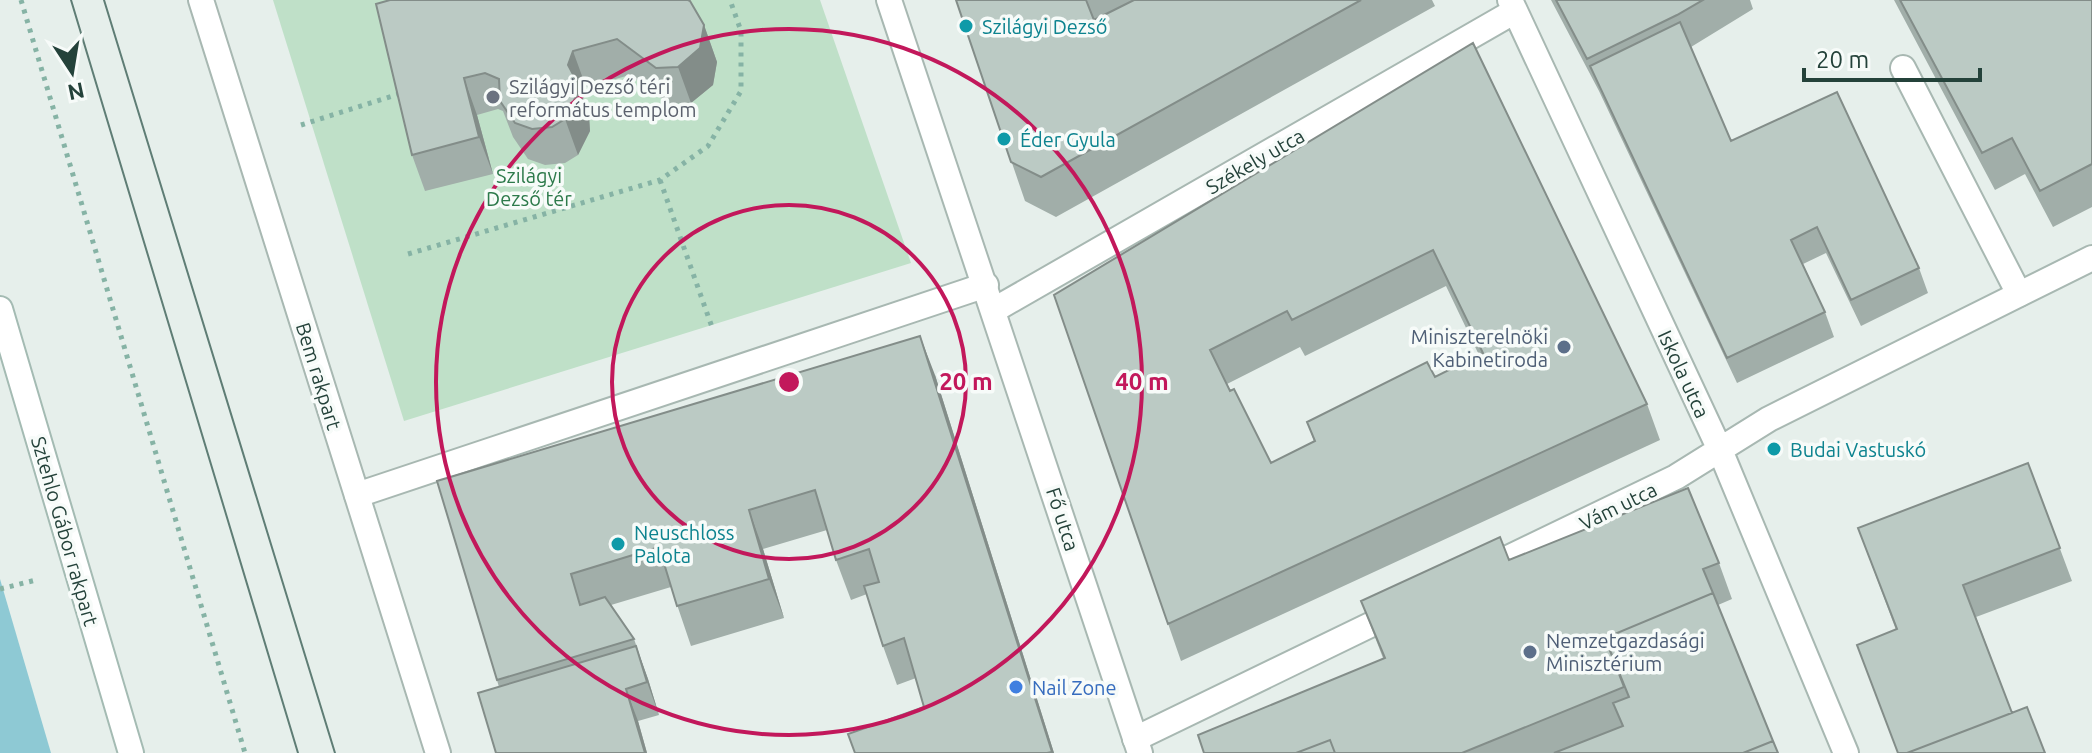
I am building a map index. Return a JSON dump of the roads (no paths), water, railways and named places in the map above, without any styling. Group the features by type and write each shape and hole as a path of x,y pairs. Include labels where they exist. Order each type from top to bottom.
{"street":[{"name":"Bem rakpart","path":"201,0 438,753"},
{"path":"357,495 986,285 889,0"},
{"name":"Székely utca","path":"994,310 1513,6"},
{"name":"Iskola utca","path":"1513,6 1720,450 1846,753"},
{"path":"1903,68 2019,294"},
{"name":"Vám utca","path":"1452,585 1676,477 1769,419 2092,258"},
{"name":"Fő utca","path":"986,285 1138,746"},
{"name":"Sztehlo Gábor rakpart","path":"0,309 131,753"},
{"path":"1138,746 1423,599"}],"water":[{"path":"0,579 51,753 0,753"}],"tram line":[{"path":"71,0 298,753"},
{"path":"104,0 335,753"}],"place":[{"name":"Szilágyi Dezső","path":"966,26"},
{"name":"Szilágyi Dezső téri református templom","path":"493,97"},
{"name":"Éder Gyula","path":"1004,139"},
{"name":"Miniszterelnöki Kabinetiroda","path":"1564,347"},
{"name":"Budai Vastuskó","path":"1774,449"},
{"name":"Neuschloss Palota","path":"618,544"},
{"name":"Nemzetgazdasági Minisztérium","path":"1530,652"},
{"name":"Nail Zone","path":"1016,687"}],"park label":[{"name":"Szilágyi Dezső tér","path":"529,186"}]}
